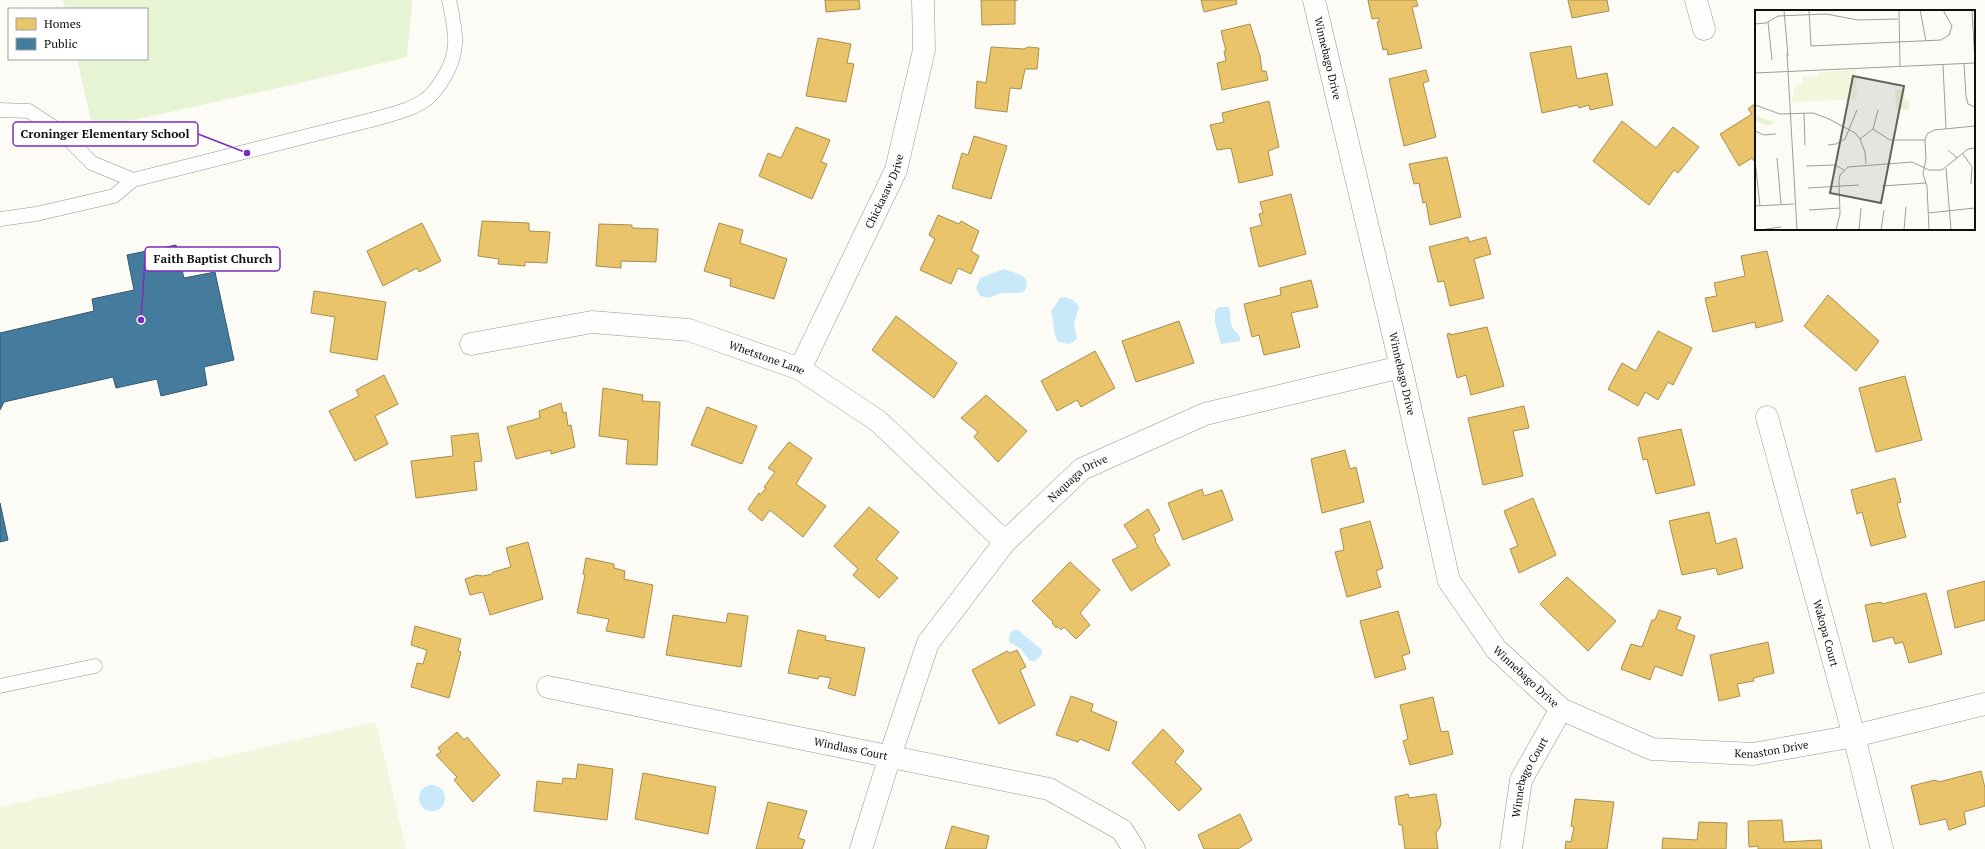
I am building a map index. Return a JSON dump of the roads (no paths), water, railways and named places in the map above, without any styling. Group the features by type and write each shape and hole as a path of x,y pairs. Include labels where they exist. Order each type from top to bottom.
{"street":[{"name":"Chickasaw Drive","path":"800,369 896,170 924,50 923,0"},
{"name":"Winnebago Drive","path":"1314,0 1401,367 1449,581 1496,648 1561,710"},
{"path":"1696,0 1704,29"},
{"name":"Whetstone Lane","path":"471,344 592,322 689,330 800,369 878,421 1005,542"},
{"name":"Naquaga Drive","path":"861,849 928,643 1005,542 1082,469 1205,414 1401,367"},
{"name":"Wakopa Court","path":"1766,418 1854,736 1882,849"},
{"name":"Windlass Court","path":"548,687 1050,789 1122,830 1134,849"},
{"name":"Kenaston Drive","path":"1561,710 1652,749 1753,754 1854,736 1985,704"},
{"name":"Winnebago Court","path":"1511,849 1521,780 1561,710"}],"lane":[{"path":"0,219 36,214 114,196 133,180 401,112 425,100 438,87 449,70 454,55 456,39 449,0"},
{"path":"0,110 29,111 62,133 92,163 133,180"},
{"path":"0,686 95,666"}],"water":[{"path":"1004,269 1018,274 1025,279 1027,282 1024,292 1003,293 990,298 980,296 976,288 980,278"},
{"path":"1065,297 1073,300 1079,307 1074,323 1077,339 1069,344 1058,342 1056,339 1051,312 1060,298"},
{"path":"1219,307 1228,307 1232,327 1239,335 1240,341 1221,344 1215,322 1215,311"},
{"path":"1014,630 1018,630 1042,650 1041,656 1035,661 1030,661 1021,649 1009,642 1010,633"},
{"path":"432,785 441,789 445,798 441,807 432,811 423,807 419,798 423,789"}],"place":[{"name":"Croninger Elementary School","path":"247,153"},
{"name":"Faith Baptist Church","path":"141,320"}]}
